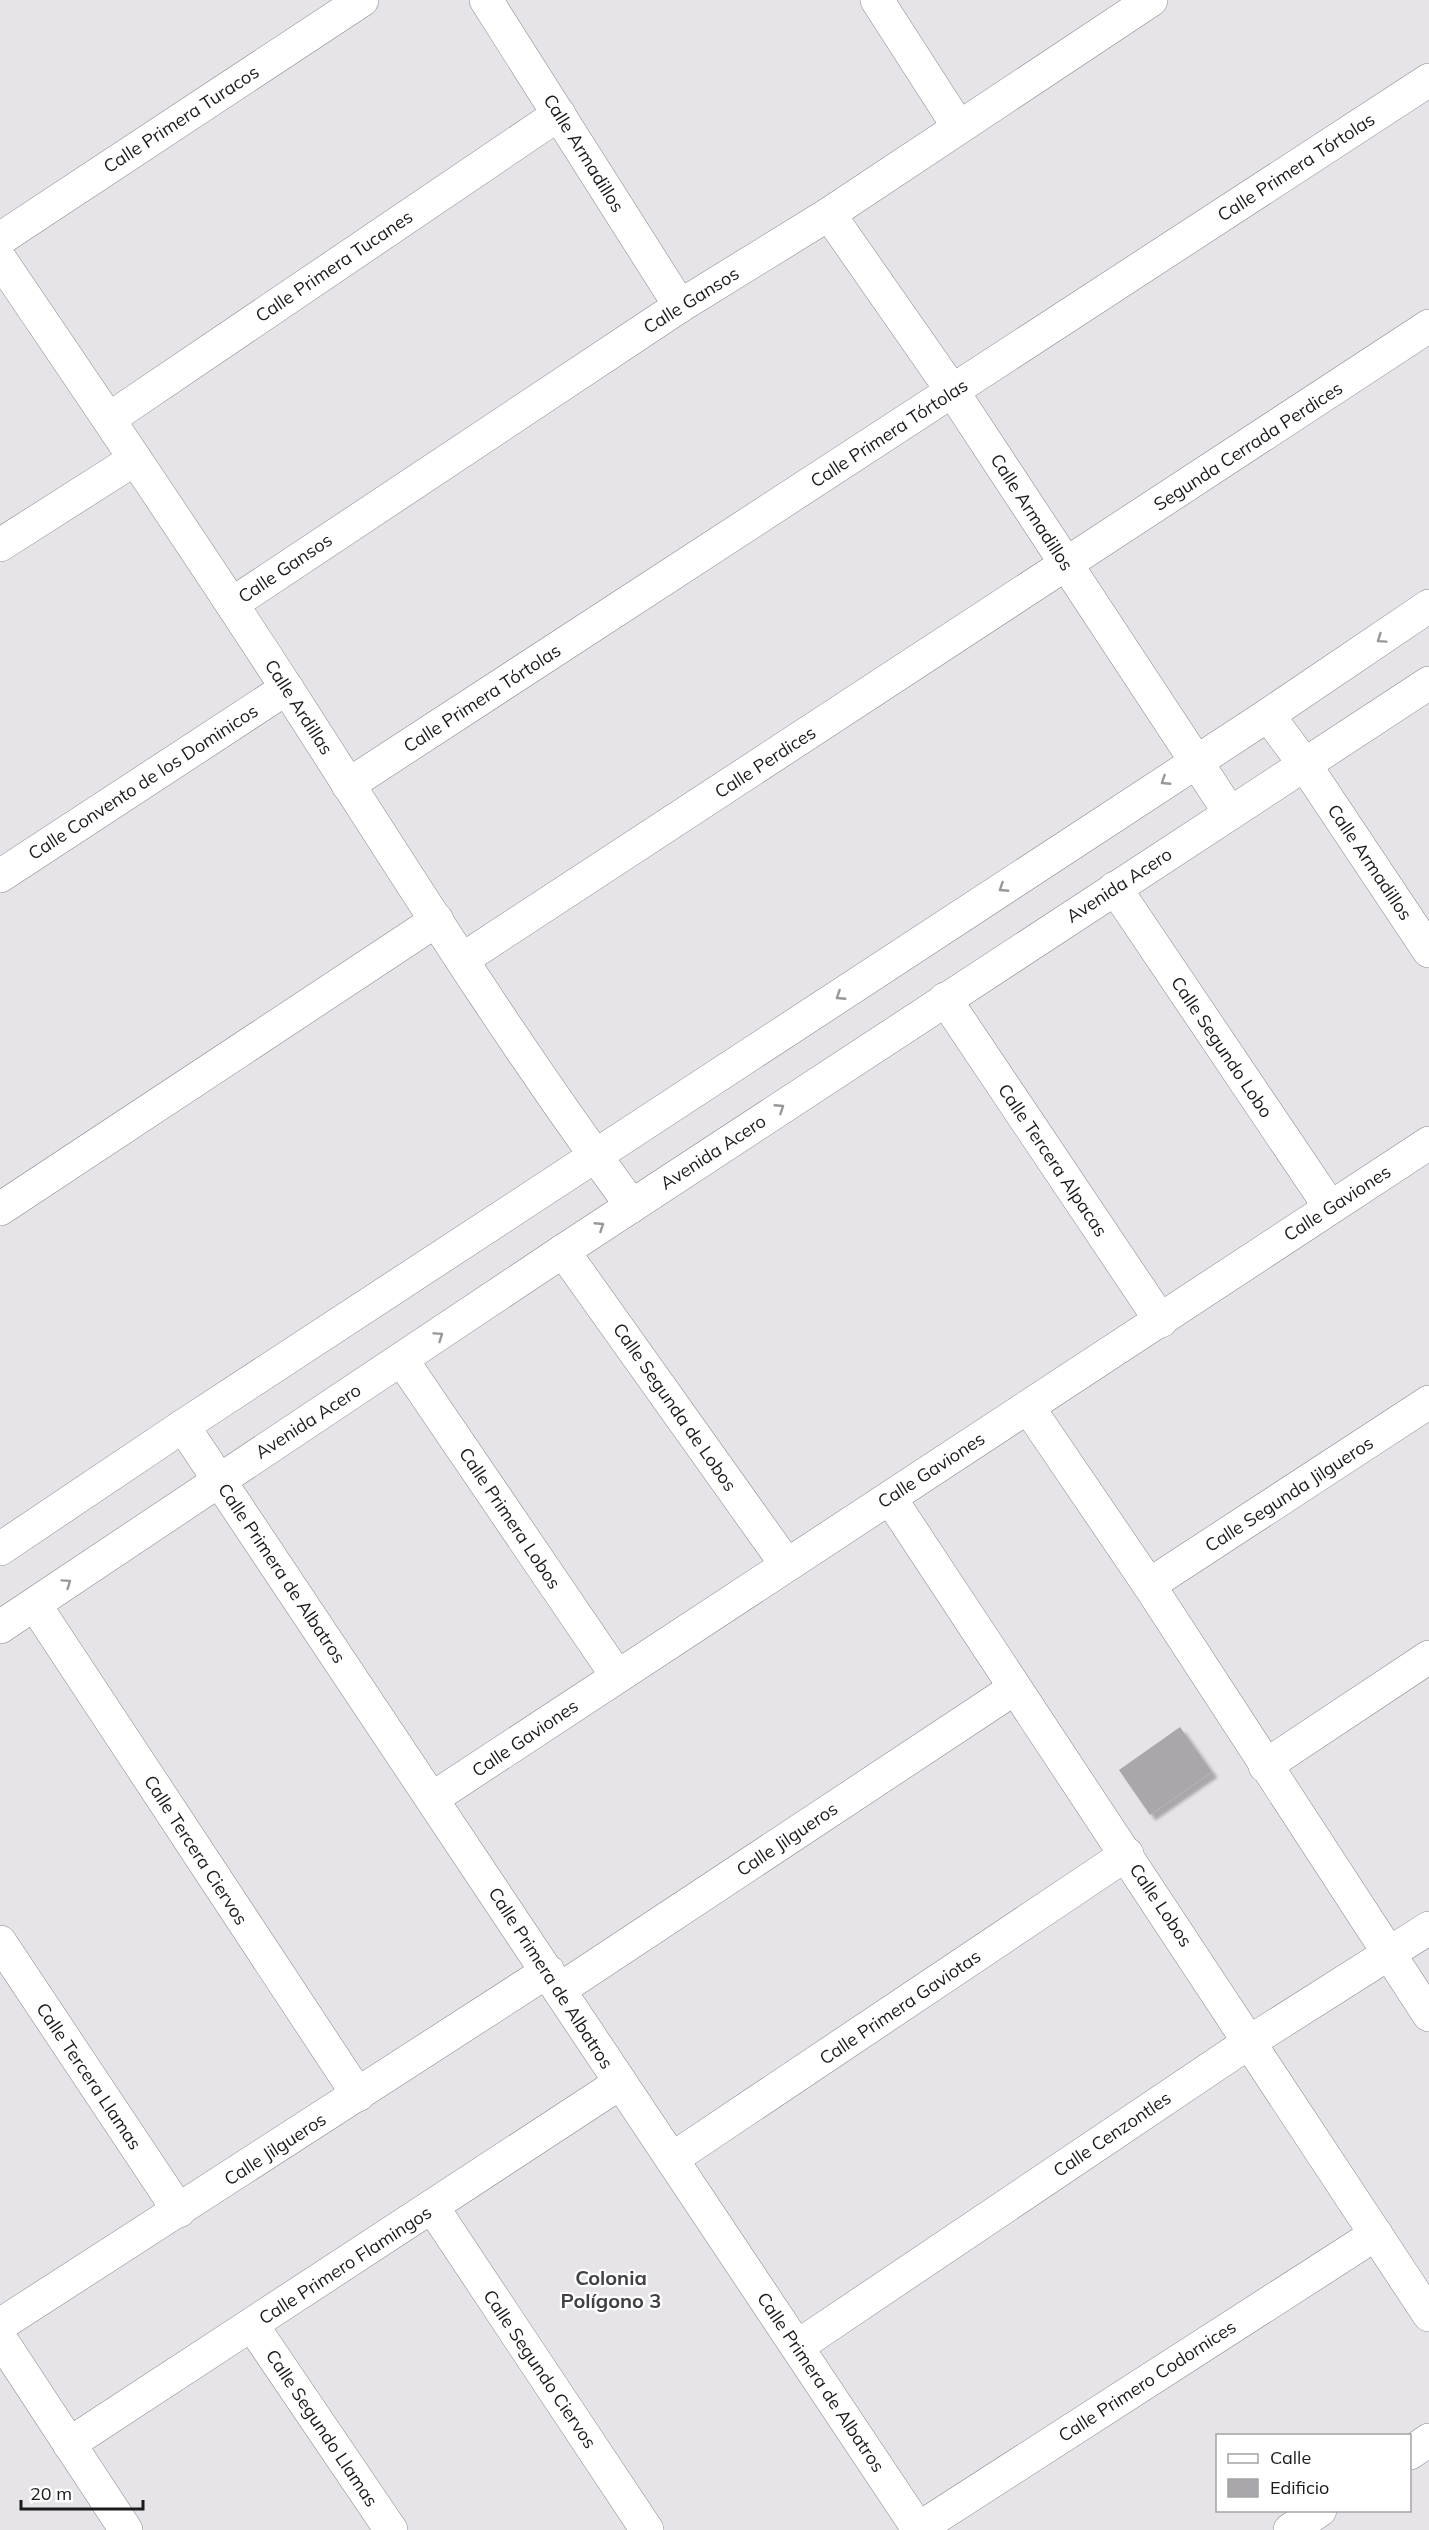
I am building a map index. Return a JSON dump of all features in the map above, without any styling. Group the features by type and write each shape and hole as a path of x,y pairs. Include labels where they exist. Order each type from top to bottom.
{"street":[{"name":"Calle Primera Turacos","path":"0,239 362,0"},
{"name":"Calle Armadillos","path":"486,0 680,306"},
{"path":"877,0 958,126"},
{"name":"Calle Gansos","path":"232,604 680,306 829,214 958,126 1152,0"},
{"name":"Calle Primera Tórtolas","path":"348,785 1429,80"},
{"name":"Calle Primera Tucanes","path":"109,419 560,114"},
{"name":"Calle Armadillos","path":"829,214 953,392 1230,813"},
{"name":"Calle Ardillas","path":"0,259 232,604 463,959 596,1157 632,1206"},
{"name":"Segunda Cerrada Perdices","path":"1067,565 1429,326"},
{"path":"0,545 135,459"},
{"name":"Calle Perdices","path":"463,959 1067,565"},
{"path":"0,1549 183,1426 1268,715 1429,606"},
{"name":"Avenida Acero","path":"0,1627 218,1479 1429,682"},
{"name":"Calle Convento de los Dominicos","path":"0,876 286,688"},
{"name":"Calle Armadillos","path":"1268,715 1305,765 1429,951"},
{"name":"Calle Segundo Lobo","path":"1114,888 1330,1207"},
{"path":"0,1209 437,920"},
{"name":"Calle Tercera Alpacas","path":"945,999 1161,1322"},
{"name":"Calle Gaviones","path":"433,1798 786,1564 1161,1322 1429,1143"},
{"name":"Calle Segunda de Lobos","path":"563,1251 786,1564"},
{"name":"Calle Primera Lobos","path":"402,1360 617,1676"},
{"name":"Calle Segunda Jilgueros","path":"1149,1585 1429,1402"},
{"path":"1028,1407 1149,1585 1429,2015"},
{"name":"Calle Primera de Albatros","path":"183,1426 918,2529"},
{"name":"Calle Lobos","path":"890,1498 1251,2041 1429,2315"},
{"name":"Calle Tercera Ciervos","path":"35,1605 358,2095"},
{"path":"1265,1766 1429,1657"},
{"name":"Calle Jilgueros","path":"0,2325 358,2095 554,1981 1015,1688"},
{"name":"Calle Primera Gaviotas","path":"672,2160 1127,1854"},
{"name":"Calle Cenzontles","path":"798,2346 1251,2041 1429,1928"},
{"name":"Calle Tercera Llamas","path":"0,1942 179,2211"},
{"name":"Calle Primero Flamingos","path":"69,2444 433,2208 620,2083"},
{"name":"Calle Segundo Ciervos","path":"433,2208 647,2530"},
{"name":"Calle Primero Codornices","path":"918,2529 1376,2234"},
{"name":"Calle Segundo Llamas","path":"252,2325 391,2530"},
{"path":"0,2338 126,2530"},
{"path":"1411,2452 1429,2440"},
{"path":"1290,2530 1318,2512"}],"building":[{"path":"1180,1727 1212,1772 1150,1815 1119,1770"}],"district":[{"name":"Colonia Polígono 3","path":"611,2288"}]}
